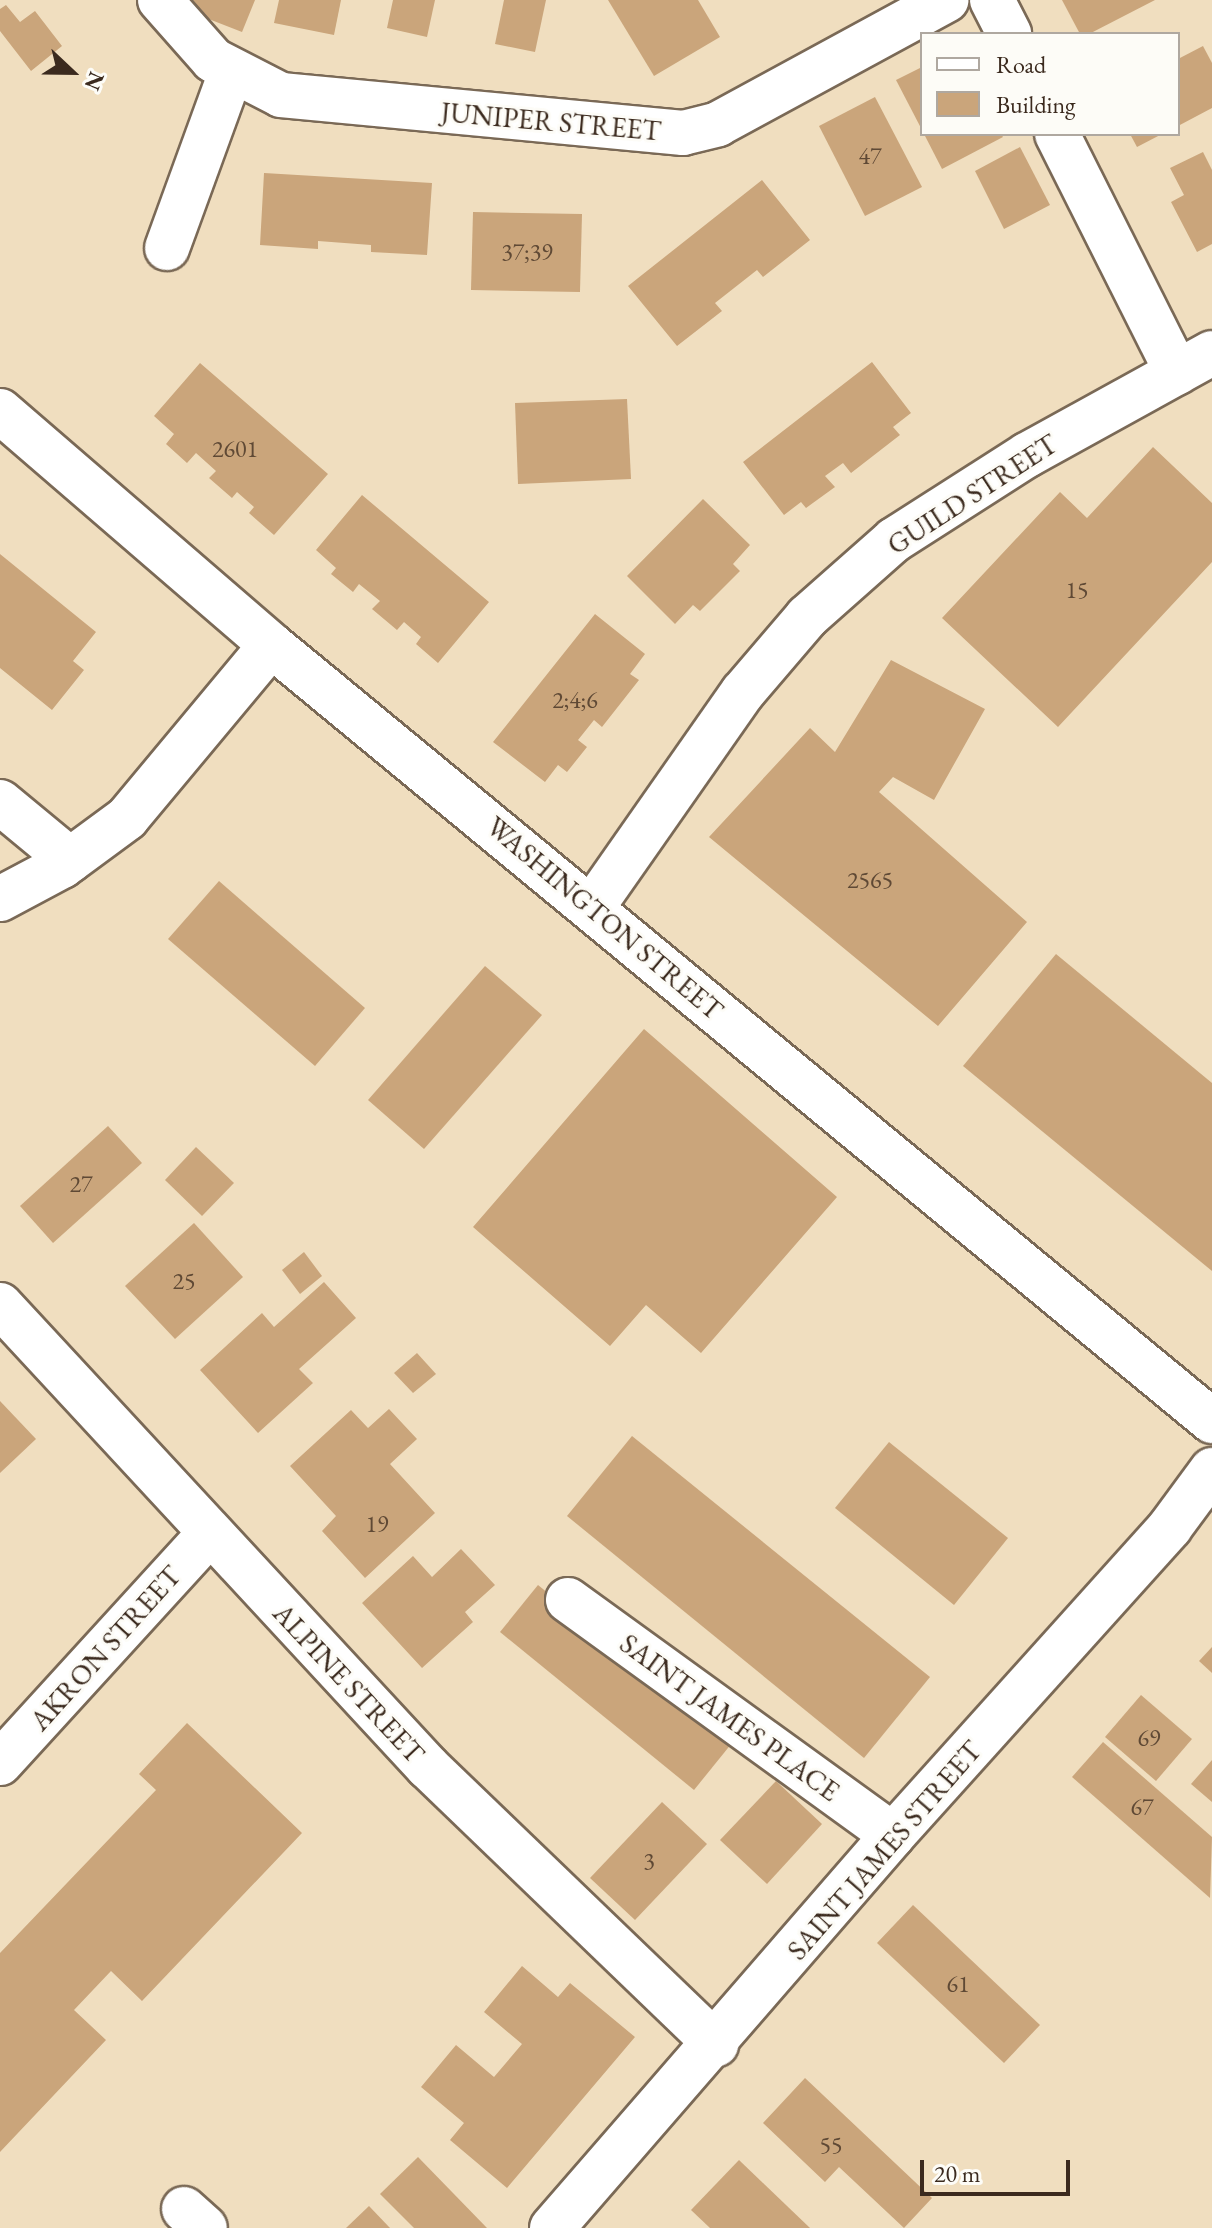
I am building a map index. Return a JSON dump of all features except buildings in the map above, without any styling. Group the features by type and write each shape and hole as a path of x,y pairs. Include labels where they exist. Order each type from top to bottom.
{"street":[{"name":"JUNIPER STREET","path":"160,0 213,60 231,72 281,95 683,133 718,124 946,0"},
{"path":"992,0 1008,32"},
{"path":"167,248 231,72"},
{"path":"1058,136 1194,363"},
{"name":"GUILD STREET","path":"593,906 743,692 807,617 894,540 1027,455 1194,363"},
{"name":"WASHINGTON STREET","path":"0,411 271,645 593,906 1212,1421"},
{"path":"0,899 70,860 127,818 271,645"},
{"path":"0,802 70,860"},
{"name":"ALPINE STREET","path":"0,1305 428,1767 716,2044"},
{"name":"SAINT JAMES STREET","path":"552,2228 716,2044 893,1835 1170,1527 1212,1470"},
{"name":"AKRON STREET","path":"0,1763 209,1534"},
{"name":"SAINT JAMES PLACE","path":"568,1600 893,1835"}]}
